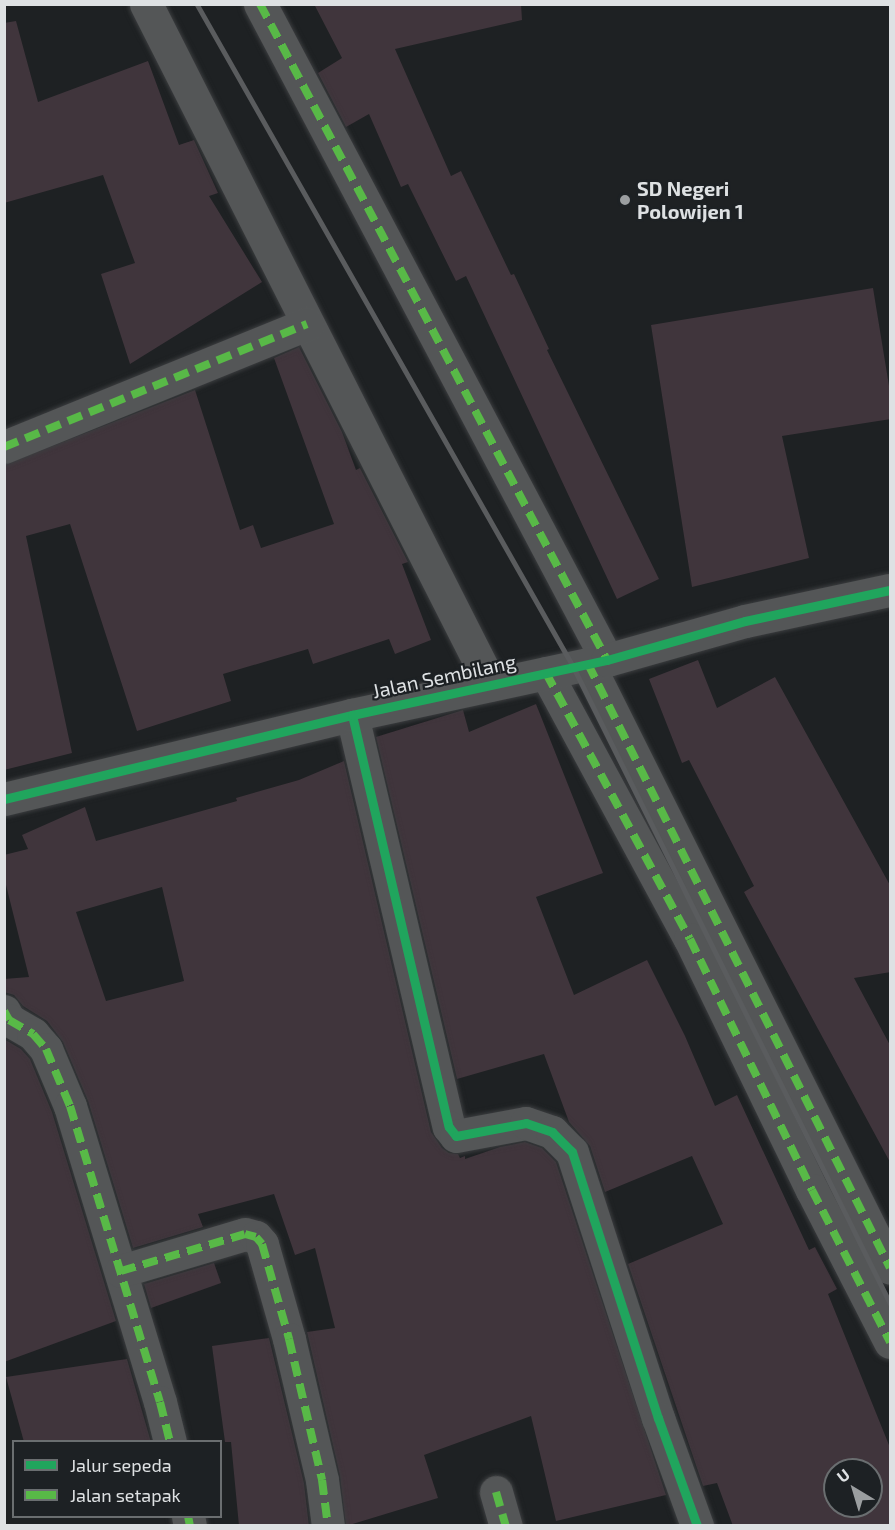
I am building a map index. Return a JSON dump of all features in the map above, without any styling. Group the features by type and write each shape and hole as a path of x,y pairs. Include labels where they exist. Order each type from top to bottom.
{"street":[{"path":"260,4 598,662 891,1268"},
{"path":"153,18 491,685"},
{"path":"4,447 307,324"},
{"name":"Jalan Sembilang","path":"4,799 352,715 598,662 745,621 891,590"},
{"path":"546,673 690,939 812,1190 891,1342"},
{"path":"352,715 449,1127 456,1137 526,1123 552,1132 572,1152 658,1418 696,1526"},
{"path":"4,1011 9,1020 33,1034 46,1049 70,1107 169,1440"},
{"path":"120,1270 245,1234 256,1238 262,1244 289,1339 322,1480 328,1526"},
{"path":"496,1492 506,1526"}],"building":[{"path":"314,4 521,4 522,20 395,49 451,176 461,171 511,275 514,274 549,349 547,350 659,579 617,599 466,276 456,281 408,184 401,187 369,114 346,127 318,73 342,58"},
{"path":"16,21 38,102 148,61 179,145 194,140 218,193 209,196 262,282 130,364 101,274 135,263 103,175 4,203 4,23"},
{"path":"873,288 891,398 891,419 782,436 809,558 692,587 651,325"},
{"path":"299,347 342,432 356,470 360,468 408,562 402,564 431,640 395,654 389,639 313,664 308,649 223,674 231,701 137,731 70,524 26,536 72,753 4,770 4,465 195,390 240,530 253,525 261,548 334,524 274,358"},
{"path":"698,660 717,708 775,677 891,887 891,972 854,978 891,1047 891,1164 744,892 754,886 689,760 682,763 649,679"},
{"path":"536,704 603,873 536,897 574,995 647,960 685,1036 715,1106 737,1095 809,1250 815,1247 837,1289 828,1294 891,1450 891,1526 733,1526 717,1483 703,1486 628,1264 723,1224 692,1156 605,1192 590,1146 569,1122 544,1054 457,1079 376,737 463,710 469,732"},
{"path":"344,761 431,1132 442,1148 449,1153 458,1154 460,1158 465,1156 465,1159 500,1147 525,1142 542,1148 556,1162 666,1495 556,1521 531,1416 424,1455 438,1498 346,1526 340,1476 307,1332 335,1328 315,1248 295,1255 274,1194 198,1214 203,1227 133,1248 88,1101 63,1042 47,1021 23,1006 14,995 4,992 4,979 29,977 4,877 4,855 28,849 22,835 85,807 96,841 237,801 236,798 299,780","holes":["162,887 184,981 106,1001 76,912"]},
{"path":"4,1039 21,1049 30,1059 52,1112 116,1321 4,1362"},
{"path":"214,1263 221,1283 151,1308 144,1284"},
{"path":"269,1338 304,1483 309,1526 239,1526 231,1442 225,1442 212,1346"},
{"path":"127,1359 150,1440 23,1440 6,1377"}],"railway":[{"path":"197,4 573,666 890,1303"}],"marked path":[{"path":"260,4 607,660"},
{"path":"4,447 307,324"},
{"path":"588,664 890,1268"},
{"path":"546,673 690,939 812,1190 890,1342"},
{"path":"4,1011 9,1020 33,1034 46,1049 70,1106 170,1440"},
{"path":"121,1271 245,1234 256,1237 262,1244 289,1339 322,1480 328,1526"},
{"path":"496,1492 506,1526"},
{"path":"188,1518 190,1526"}],"cycle path":[{"path":"4,799 352,715 607,660 745,621 890,590"},
{"path":"352,715 449,1127 456,1136 526,1123 552,1132 572,1152 658,1418 697,1526"}],"place":[{"name":"SD Negeri Polowijen 1","path":"625,200"}]}
